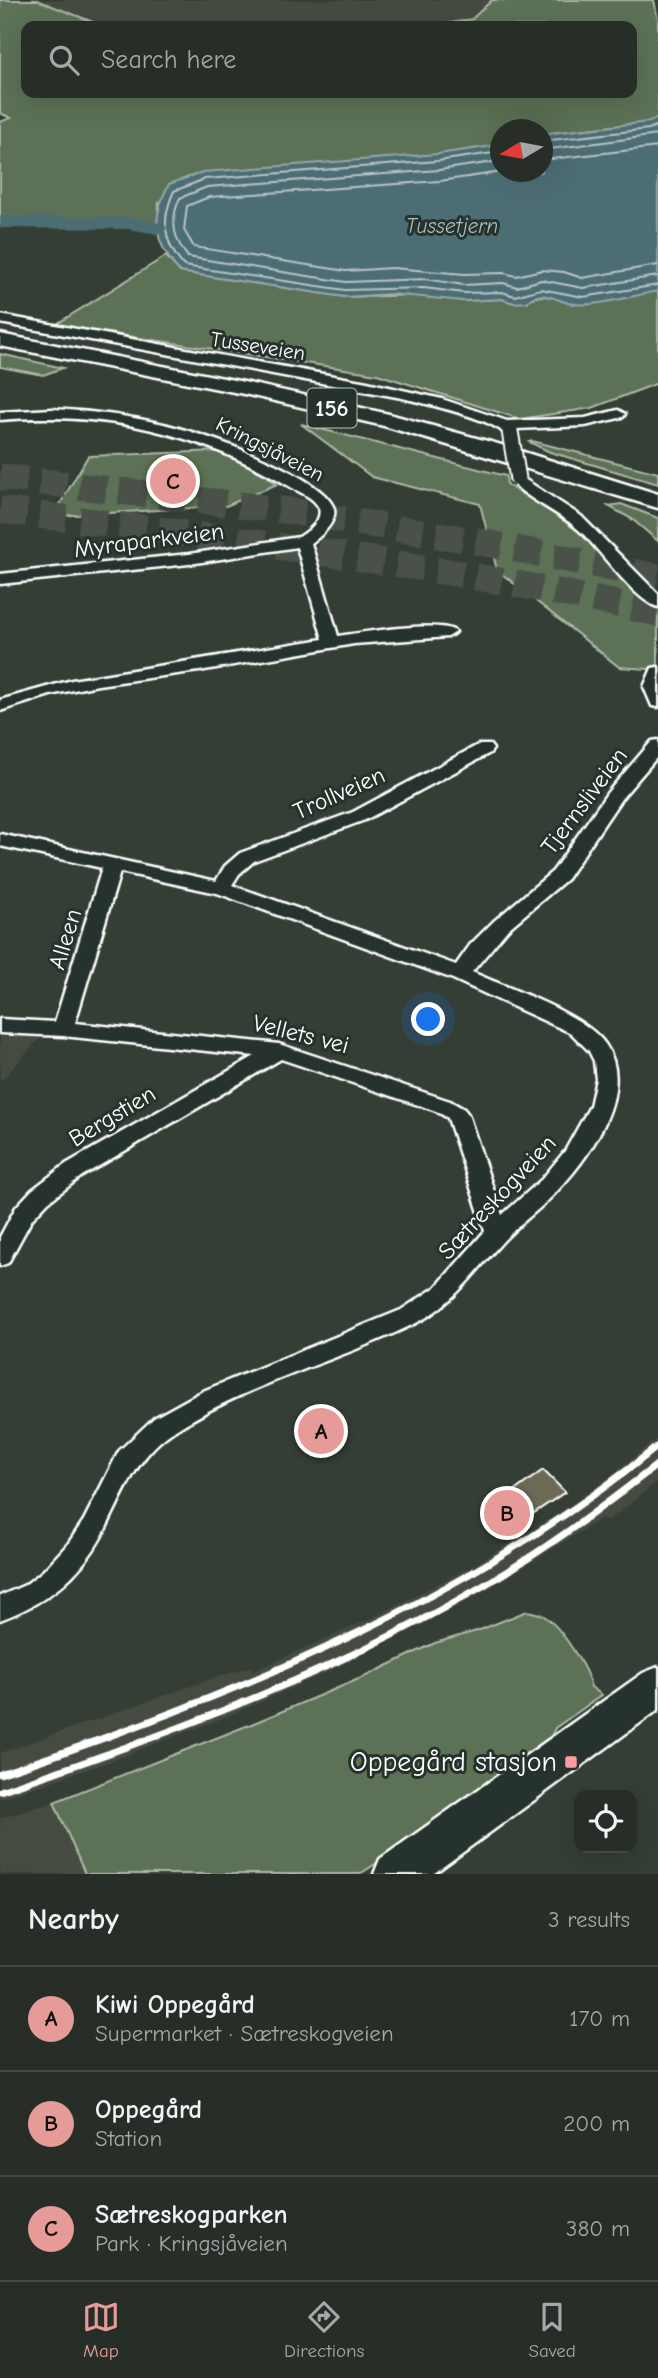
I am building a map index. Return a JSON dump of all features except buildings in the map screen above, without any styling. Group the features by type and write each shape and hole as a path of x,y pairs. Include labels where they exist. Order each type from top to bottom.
{"main road":[{"name":"156","path":"0,341 210,381 387,421 521,458 658,501"},
{"path":"407,1871 658,1686"}],"street":[{"name":"Tusseveien","path":"0,319 123,345 351,381 394,391 508,428 585,422 618,414"},
{"name":"Kringsjåveien","path":"0,416 52,412 77,414 117,420 213,442 316,495 326,506 327,515 316,533 303,541"},
{"path":"508,428 518,479 527,489 555,503 576,518 658,601"},
{"path":"303,541 332,643"},
{"name":"Myraparkveien","path":"0,579 136,566 303,541"},
{"path":"0,706 52,690 332,643 406,632 448,632"},
{"path":"658,672 652,680 651,688 658,702"},
{"name":"Tjernsliveien","path":"460,974 477,950 501,925 560,874 614,796 658,745"},
{"name":"Trollveien","path":"221,888 232,870 247,857 359,816 484,749"},
{"name":"Sætreskogveien","path":"0,840 221,888 460,974 578,1028 589,1036 604,1061 606,1079 586,1138 550,1185 497,1233 443,1293 427,1306 364,1336 211,1398 163,1425 128,1458 93,1528 52,1579 34,1593 0,1608"},
{"name":"Alleen","path":"63,1029 114,863"},
{"name":"Vellets vei","path":"0,1026 63,1029 279,1051 443,1106 457,1114 497,1233"},
{"name":"Bergstien","path":"0,1256 24,1213 40,1196 74,1170 279,1051"}],"shaded area":[{"path":"37,0 492,0 472,19 462,21 90,21"},
{"path":"0,1037 41,1037 0,1082"},
{"path":"658,1438 658,1481 607,1522 602,1518 475,1597 342,1665 238,1712 111,1761 0,1799 0,1753 214,1678 250,1667 253,1671 370,1619 465,1570 539,1526 593,1490"},
{"path":"54,1802 85,1874 0,1874 0,1818"}],"green space":[{"path":"0,0 37,0 90,21 21,21 21,98 637,98 637,21 462,21 472,19 492,0 654,0 658,20 658,118 649,122 553,133 553,119 490,119 490,148 159,202 157,229 0,223 0,122 11,118 0,113"},
{"path":"166,256 180,272 345,297 424,295 463,301 502,299 514,303 540,296 558,297 568,303 658,291 658,383 592,408 520,419 377,374 55,325"},
{"path":"0,354 63,368 43,375 0,367"},
{"path":"301,424 506,476 507,485 579,532 658,608 658,665 648,669 619,667 497,570 480,504 372,477"},
{"path":"529,442 658,473 658,484 550,452"},
{"path":"221,451 271,477 269,478 277,484 226,506 58,516 56,511 88,456"},
{"path":"621,504 658,518 658,541 632,519 608,506"},
{"path":"527,1611 538,1613 551,1621 579,1659 591,1687 602,1695 555,1728 548,1743 486,1791 360,1874 85,1874 54,1802 254,1723 366,1676 435,1643 480,1630"}],"water":[{"name":"Tussetjern","path":"658,118 658,291 588,304 568,303 541,296 531,298 527,302 514,303 502,299 463,301 391,294 345,297 180,272 160,241 157,220 169,184 203,172 438,154 490,146 490,182 553,182 553,133 649,122"}],"waterway":[{"path":"0,222 129,223 157,228"}],"tunnel":[{"path":"0,477 290,511 475,541 658,577"},
{"path":"0,510 413,566 658,613"}],"railway":[{"path":"0,1774 174,1712 260,1677 427,1598 507,1552 584,1501 658,1446"},
{"path":"0,1791 197,1721 262,1695 389,1637 530,1557 658,1464"}],"place":[{"name":"Sætreskogparken","path":"173,481"},
{"name":"Kiwi Oppegård","path":"321,1431"},
{"name":"Oppegård","path":"507,1513"},
{"name":"Oppegård stasjon","path":"571,1762"}]}
